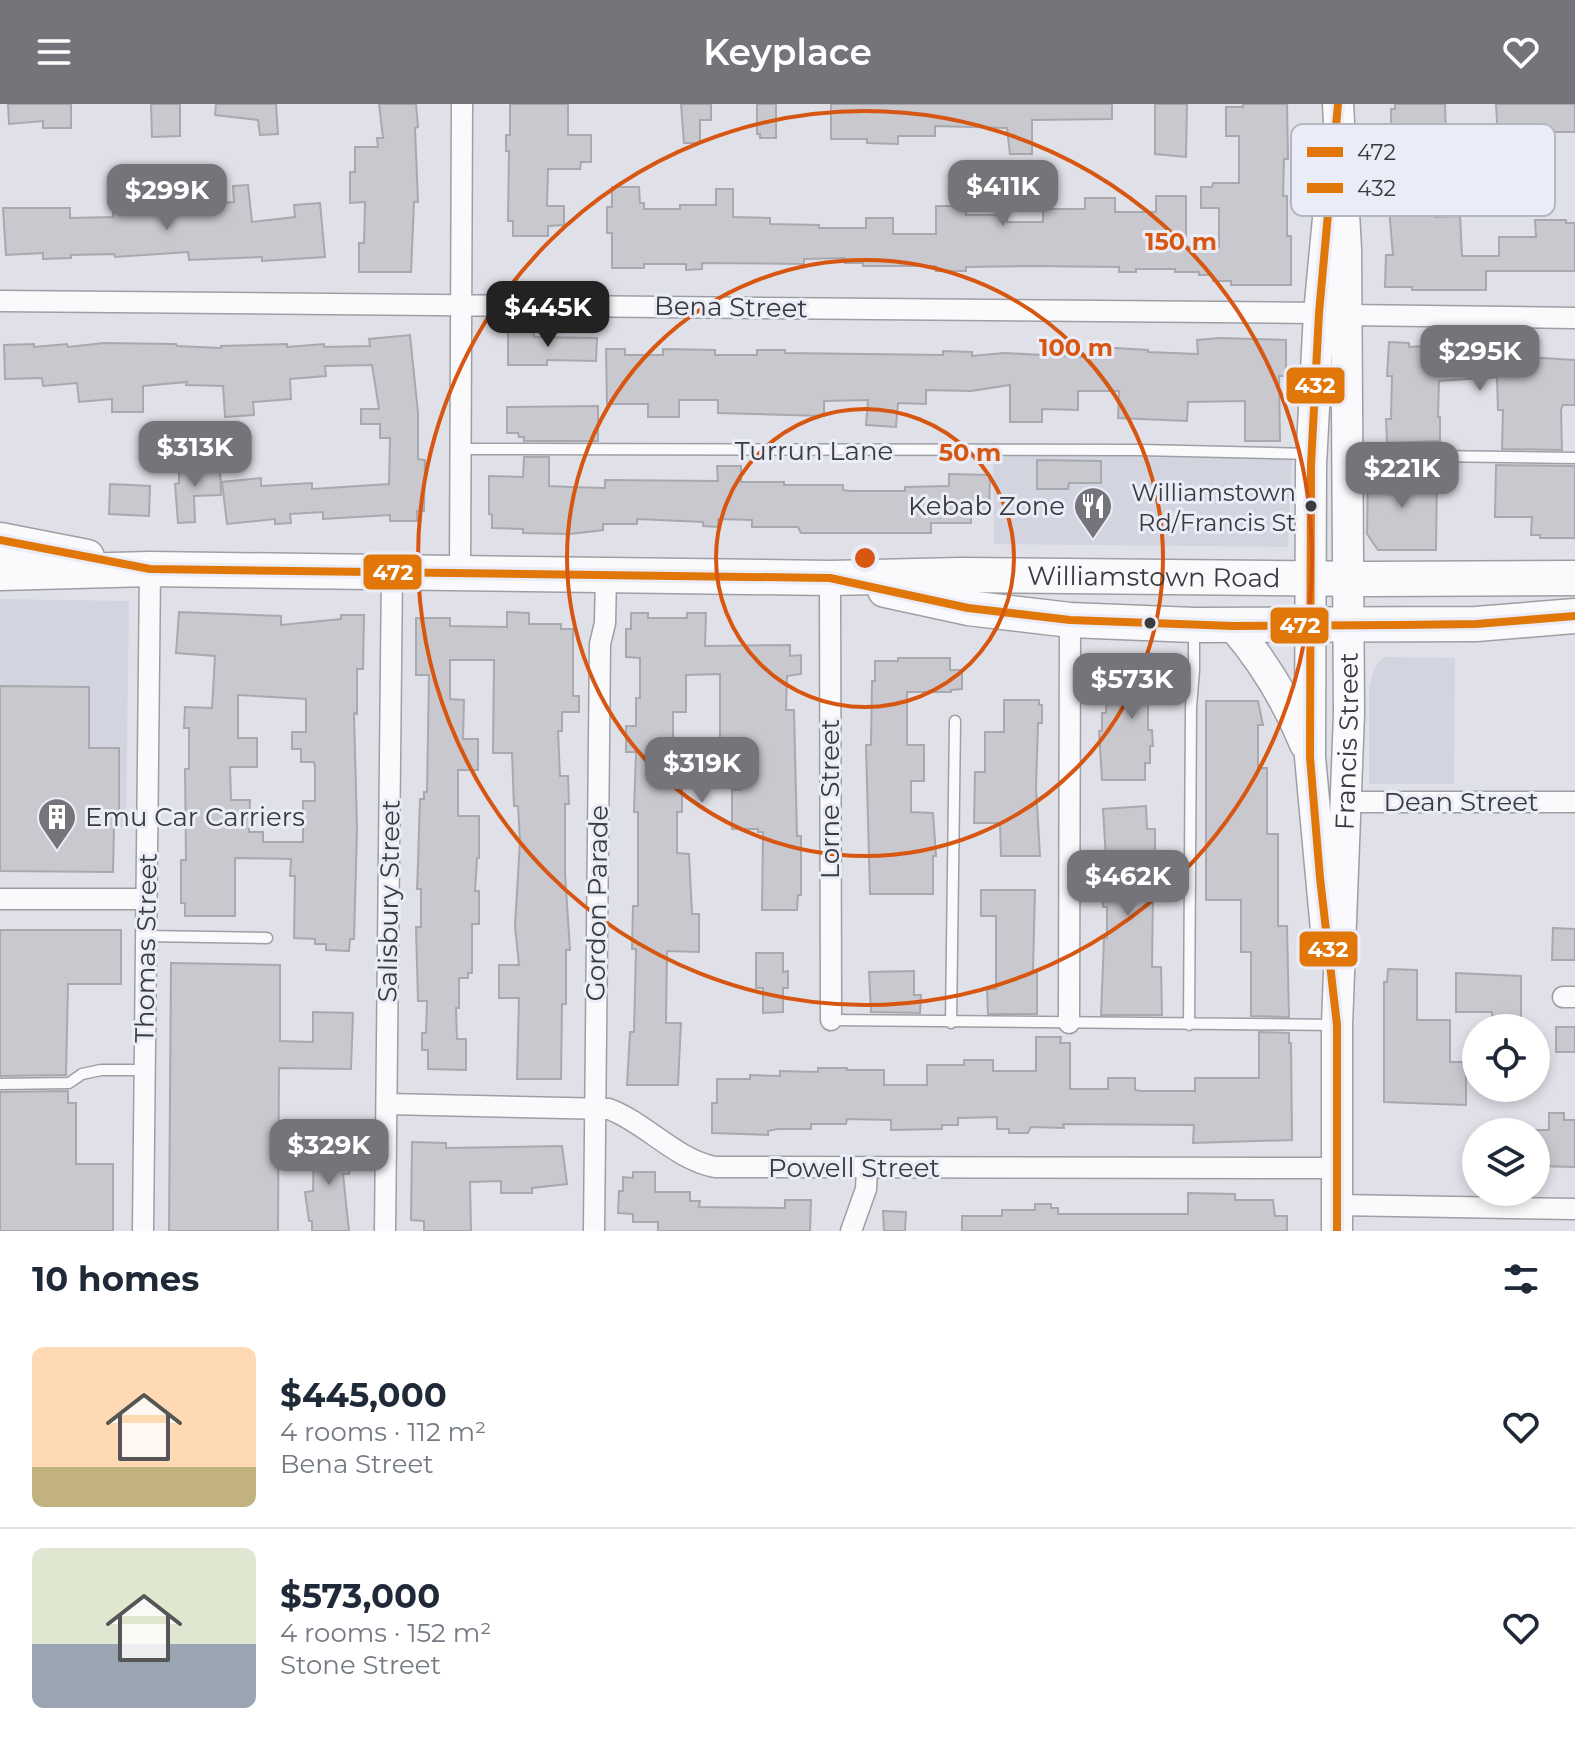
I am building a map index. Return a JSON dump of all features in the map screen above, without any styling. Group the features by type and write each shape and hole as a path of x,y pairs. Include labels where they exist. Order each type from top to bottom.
{"main road":[{"name":"Francis Street","path":"1337,1025 1310,757 1312,454 1346,249 1344,216"},
{"name":"Francis Street","path":"1333,314 1348,455 1347,802 1337,1025 1337,1218"},
{"name":"Williamstown Road","path":"0,540 150,569"},
{"name":"Williamstown Road","path":"0,573 150,569 830,578 961,575 1575,578"},
{"name":"Williamstown Road","path":"830,578 968,608 1070,620 1233,626 1476,624 1575,616"},
{"path":"1233,626 1288,704 1310,757"}],"street":[{"path":"460,573 462,104"},
{"name":"Bena Street","path":"0,301 1575,318"},
{"name":"Thomas Street","path":"143,1231 150,569"},
{"name":"Salisbury Street","path":"385,1231 392,571"},
{"name":"Gordon Parade","path":"594,1231 600,644 605,623 606,575"},
{"name":"Lorne Street","path":"830,578 831,1020"},
{"path":"1069,1023 1070,620"},
{"name":"Dean Street","path":"1347,802 1575,802"},
{"path":"0,899 146,899"},
{"name":"Powell Street","path":"387,1104 609,1109 705,1165 728,1168 1337,1168"},
{"path":"851,1231 866,1189 867,1168"},
{"path":"1337,1218 1575,1209"}],"lane":[{"name":"Turrun Lane","path":"460,449 1140,450 1312,454"},
{"path":"1348,455 1575,458"},
{"path":"1189,1025 1194,625"},
{"path":"951,1023 955,721"},
{"path":"146,936 267,938"},
{"path":"831,1020 1337,1025"},
{"path":"0,1084 69,1083 82,1074 101,1070 145,1070"}],"shaded area":[{"path":"993,453 1292,457 1288,547 994,544"},
{"path":"0,599 129,601 126,827 0,826"},
{"path":"1384,657 1455,658 1454,784 1369,784 1369,687 1375,667"}],"building":[{"path":"8,104 71,104 71,128 43,128 43,121 9,124"},
{"path":"151,104 180,104 180,136 152,137"},
{"path":"216,104 276,104 278,134 260,135 258,120 215,115"},
{"path":"379,104 416,104 418,202 414,202 411,272 359,272 359,243 364,243 365,202 350,203 350,172 355,172 355,147 378,147 377,138 383,138"},
{"path":"510,104 568,104 568,135 591,135 591,162 581,162 580,169 548,169 547,206 564,206 564,225 548,226 548,236 513,236 513,221 508,221 509,151 506,151 506,135 510,135"},
{"path":"681,104 711,104 711,120 700,120 700,143 684,143"},
{"path":"757,104 776,104 776,138 760,138 757,134"},
{"path":"831,104 1112,104 1112,119 1032,120 1032,154 1010,154 1007,128 935,126 935,136 898,136 898,144 867,143 867,139 831,139"},
{"path":"1155,104 1187,104 1186,157 1155,154"},
{"path":"1243,104 1287,104 1288,159 1284,159 1283,196 1287,196 1287,236 1291,236 1291,285 1231,285 1231,281 1213,281 1213,275 1175,272 1175,269 1119,272 1119,267 1028,266 936,271 936,266 863,266 863,263 845,263 845,258 804,259 804,264 702,263 702,269 686,270 686,264 612,268 612,233 607,233 607,207 612,207 612,187 639,187 640,203 644,203 644,209 716,205 716,189 733,189 733,217 770,218 770,224 819,225 819,228 866,228 866,218 893,218 893,234 936,234 936,206 966,206 966,215 1007,215 1007,222 1043,222 1043,209 1085,209 1085,198 1115,198 1115,212 1156,212 1156,196 1186,196 1186,247 1219,247 1219,208 1201,208 1201,187 1212,187 1213,183 1239,183 1239,136 1226,136 1226,107 1243,107"},
{"path":"1395,104 1445,104 1446,124 1391,124 1391,109 1395,109"},
{"path":"1496,104 1575,104 1575,132 1555,132 1555,124 1497,124"},
{"path":"248,185 252,222 295,217 294,205 320,203 325,257 262,261 262,257 189,260 188,252 115,257 114,254 71,255 71,258 43,259 43,253 6,255 3,208 70,208 70,218 113,217 113,194 140,194 140,215 185,211 184,206 234,202 233,186"},
{"path":"1390,216 1460,216 1462,256 1499,256 1499,237 1536,237 1535,220 1575,223 1575,271 1486,271 1486,290 1385,287 1386,255 1393,255"},
{"path":"508,332 534,332 534,337 597,338 596,361 547,360 547,365 508,365"},
{"path":"410,335 418,413 418,459 425,460 424,511 417,511 417,521 390,521 390,515 323,519 323,512 290,514 291,523 275,524 275,519 227,524 222,482 261,478 261,486 312,483 312,489 389,484 390,438 380,438 380,424 361,424 361,409 379,409 372,365 325,366 326,376 290,379 291,399 253,402 254,415 225,417 223,386 186,385 187,382 143,386 143,412 112,412 112,399 79,402 77,383 43,386 42,378 5,379 4,345 34,344 34,347 67,344 68,347 104,343 221,348 287,344 287,347 324,344 324,347 370,346 369,339"},
{"path":"1197,340 1286,340 1286,376 1279,376 1280,441 1245,441 1245,401 1188,402 1187,421 1118,418 1119,391 1078,391 1078,410 1042,409 1042,422 1010,422 1010,385 971,391 926,390 926,404 898,403 896,427 866,425 868,400 824,401 824,416 718,413 718,400 679,400 679,417 648,417 648,404 607,404 606,349 625,349 625,355 663,355 663,349 715,350 715,355 757,355 757,350 943,355 943,351 972,352 972,356 1004,353 1100,358 1100,347 1198,354"},
{"path":"1389,342 1409,343 1409,347 1442,345 1443,350 1482,348 1482,355 1527,354 1527,357 1575,360 1575,405 1563,405 1561,410 1562,450 1502,449 1503,410 1498,410 1497,377 1439,381 1440,441 1387,443 1386,419 1391,419 1392,376 1387,376"},
{"path":"598,406 598,441 524,441 518,433 507,433 507,407"},
{"path":"524,457 549,457 549,486 571,487 605,488 605,480 718,481 717,466 741,466 741,482 843,485 843,490 849,491 905,491 905,487 949,486 949,474 990,475 989,515 971,515 971,523 931,523 931,533 801,533 798,527 752,527 752,520 718,519 718,527 703,526 703,522 637,519 637,524 603,524 603,530 570,534 523,533 523,529 492,528 489,476 523,477"},
{"path":"1037,460 1101,461 1101,483 1069,483 1068,489 1037,489"},
{"path":"1496,465 1575,466 1575,538 1531,535 1532,517 1495,517"},
{"path":"220,467 221,495 194,496 195,522 178,523 175,484 179,483 179,468"},
{"path":"1368,472 1437,472 1436,550 1378,550 1367,534"},
{"path":"110,484 150,486 149,516 109,514"},
{"path":"179,612 281,616 281,625 341,619 341,615 364,615 363,669 357,669 357,714 354,713 357,829 354,939 350,939 349,951 326,950 326,944 315,944 315,939 294,938 295,876 290,876 291,859 235,858 235,916 185,916 185,903 181,903 181,860 186,860 185,769 189,769 189,728 184,728 185,707 212,708 215,656 176,653","holes":["238,695 306,699 306,732 292,732 292,749 301,749 301,762 314,762 315,767 315,801 303,801 303,842 263,842 263,832 249,832 250,800 231,800 230,767 257,767 257,738 238,738"]},
{"path":"507,612 529,613 529,624 561,624 561,629 573,629 573,696 579,696 579,712 562,712 562,731 558,731 560,776 568,776 569,804 565,804 565,873 570,950 566,950 566,1004 562,1004 561,1079 517,1079 519,998 499,998 499,965 519,965 515,926 520,841 518,806 514,806 512,753 493,753 494,660 450,660 450,699 464,700 463,739 478,739 478,770 458,770 458,816 479,816 475,891 479,891 479,924 472,924 472,973 468,973 468,978 459,978 459,1008 456,1008 457,1039 466,1039 466,1070 428,1069 428,1050 422,1050 427,1001 418,1001 416,927 421,927 421,889 417,889 420,799 424,799 424,792 427,792 429,675 416,675 416,618 450,618 450,626 507,627"},
{"path":"631,613 648,613 648,618 687,618 687,613 706,613 705,646 790,645 790,656 801,655 801,674 787,676 786,710 794,710 797,836 801,836 801,895 798,895 797,910 762,910 763,832 758,832 758,829 732,829 732,790 741,790 741,740 720,739 720,674 686,675 686,712 673,712 673,778 682,778 682,812 677,812 677,853 689,854 692,914 699,914 699,952 667,951 666,1023 681,1023 678,1085 627,1085 630,1032 634,1032 636,949 632,949 633,906 638,906 638,812 634,812 636,752 626,752 626,726 636,726 636,698 640,698 640,658 626,657 626,629 631,629"},
{"path":"898,658 950,658 950,670 962,670 962,689 907,692 907,745 924,745 924,781 911,781 911,812 933,813 936,856 933,856 933,894 870,894 866,745 871,745 872,681 875,681 875,661 898,661"},
{"path":"1159,658 1159,682 1182,682 1182,699 1148,699 1148,730 1152,730 1153,746 1150,746 1150,763 1145,763 1145,780 1102,780 1099,731 1102,731 1102,713 1106,713 1107,683 1132,683 1131,659"},
{"path":"0,686 89,687 89,748 119,748 119,827 114,827 113,872 0,871"},
{"path":"1004,700 1039,700 1039,705 1042,705 1042,723 1038,723 1036,787 1040,856 1001,856 1000,823 974,823 975,772 985,772 985,732 1004,732"},
{"path":"1206,701 1258,701 1263,725 1258,725 1258,768 1267,768 1267,834 1278,834 1278,926 1287,926 1289,1017 1251,1016 1251,952 1241,952 1241,900 1206,900"},
{"path":"1146,806 1147,829 1155,829 1155,858 1137,858 1137,892 1153,892 1152,967 1161,967 1162,1015 1101,1015 1104,938 1107,938 1107,907 1103,907 1102,887 1102,859 1106,859 1103,809"},
{"path":"981,890 1035,890 1033,970 1037,970 1037,1014 988,1014 987,989 996,989 996,916 981,916"},
{"path":"1553,928 1575,929 1575,960 1552,960"},
{"path":"0,930 121,930 121,984 68,984 66,1075 0,1076"},
{"path":"756,953 783,953 783,972 788,971 788,988 783,988 783,1012 763,1013 763,988 756,988"},
{"path":"171,963 280,965 280,1041 313,1042 313,1012 353,1013 351,1069 279,1068 278,1231 169,1231"},
{"path":"1388,969 1417,970 1417,1020 1450,1020 1450,1062 1462,1062 1462,1102 1466,1105 1384,1102 1384,982 1387,982"},
{"path":"914,971 914,995 921,995 920,1013 871,1012 869,972"},
{"path":"1456,973 1521,976 1521,1014 1456,1012"},
{"path":"1556,1027 1575,1027 1575,1052 1556,1052"},
{"path":"1259,1032 1289,1033 1292,1140 1193,1143 1194,1125 1063,1124 1064,1128 1031,1127 1028,1133 1009,1133 1009,1129 997,1129 997,1117 958,1118 958,1125 942,1125 942,1129 891,1130 891,1120 847,1119 846,1124 811,1124 811,1129 777,1129 768,1131 768,1135 712,1133 712,1103 717,1103 717,1079 750,1079 750,1075 780,1076 780,1071 818,1072 818,1068 847,1068 884,1070 884,1085 927,1085 927,1065 964,1065 964,1060 993,1060 993,1071 1036,1071 1036,1037 1061,1037 1060,1043 1070,1043 1070,1089 1108,1089 1108,1078 1135,1078 1135,1090 1195,1091 1195,1078 1259,1078"},
{"path":"68,1091 68,1103 76,1103 76,1164 113,1164 113,1231 0,1231 0,1092"},
{"path":"1549,1113 1564,1113 1564,1120 1575,1120 1575,1167 1550,1166"},
{"path":"314,1142 350,1142 349,1174 343,1174 349,1231 312,1231 305,1192 313,1191"},
{"path":"412,1142 446,1143 446,1148 562,1146 567,1184 532,1188 532,1193 501,1193 501,1181 470,1182 471,1231 424,1231 424,1221 411,1220"},
{"path":"633,1172 655,1172 655,1192 690,1192 690,1201 700,1201 699,1207 785,1208 785,1200 811,1200 810,1231 658,1231 658,1222 633,1222 633,1214 618,1213 623,1177 633,1178"},
{"path":"1188,1193 1235,1194 1235,1200 1273,1200 1275,1216 1287,1216 1287,1231 962,1231 962,1216 1002,1216 1002,1210 1035,1210 1035,1204 1051,1204 1051,1208 1058,1208 1058,1214 1188,1214"},
{"path":"883,1211 906,1212 905,1231 884,1231"}],"transit line":[{"name":"432","path":"1336,124 1338,104"},
{"name":"432","path":"1328,216 1311,465 1310,757 1337,1025 1337,1231"},
{"name":"472","path":"0,540 150,569 830,578 968,608 1070,620 1233,626 1400,625 1476,624 1575,616"}],"place":[{"name":"Williamstown Rd/Francis St","path":"1311,506"},
{"name":"Kebab Zone","path":"1093,540"},
{"name":"Emu Car Carriers","path":"57,851"}]}
